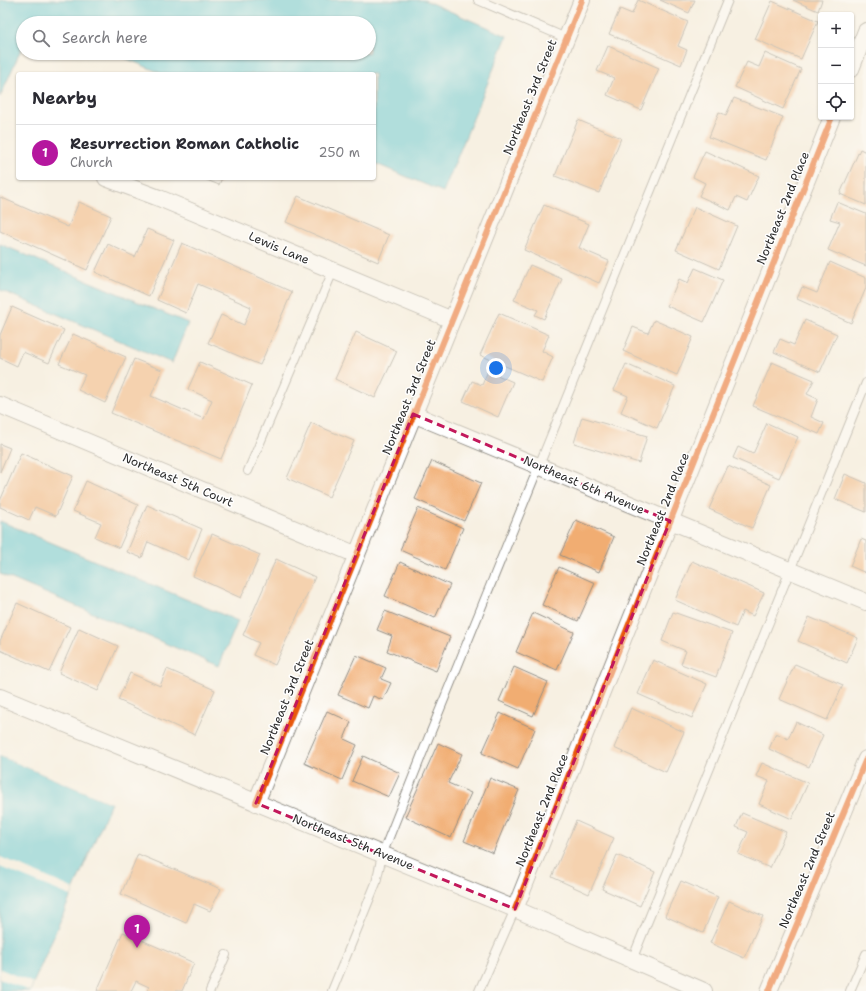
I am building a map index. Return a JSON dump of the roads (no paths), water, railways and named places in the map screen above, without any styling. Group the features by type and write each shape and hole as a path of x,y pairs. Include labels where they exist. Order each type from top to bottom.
{"street":[{"name":"Northeast 3rd Street","path":"256,803 582,0"},
{"path":"854,61 866,31"},
{"name":"Northeast 2nd Place","path":"514,909 831,120"},
{"name":"Lewis Lane","path":"111,180 452,320"},
{"name":"Northeast 5th Court","path":"0,404 357,555"},
{"name":"Northeast 6th Avenue","path":"413,414 866,602"},
{"name":"Northeast 5th Avenue","path":"0,697 514,909 704,991"},
{"name":"Northeast 2nd Street","path":"769,991 861,786 866,758"}],"lane":[{"path":"478,0 566,38"},
{"path":"332,991 376,883 382,855 728,0"},
{"path":"248,471 333,271"},
{"path":"632,960 866,383"},
{"path":"479,991 514,909"},
{"path":"850,991 866,954"},
{"path":"210,991 226,955"}],"water":[{"path":"0,0 424,0 507,36 443,192 376,164 376,72 158,72 130,60 376,60 376,16 16,16 16,60 0,97"},
{"path":"0,244 188,323 172,363 0,290"},
{"path":"0,521 238,621 219,666 0,574"},
{"path":"0,756 111,803 30,991 0,991"}],"place":[{"name":"Resurrection Roman Catholic","path":"137,948"}]}
